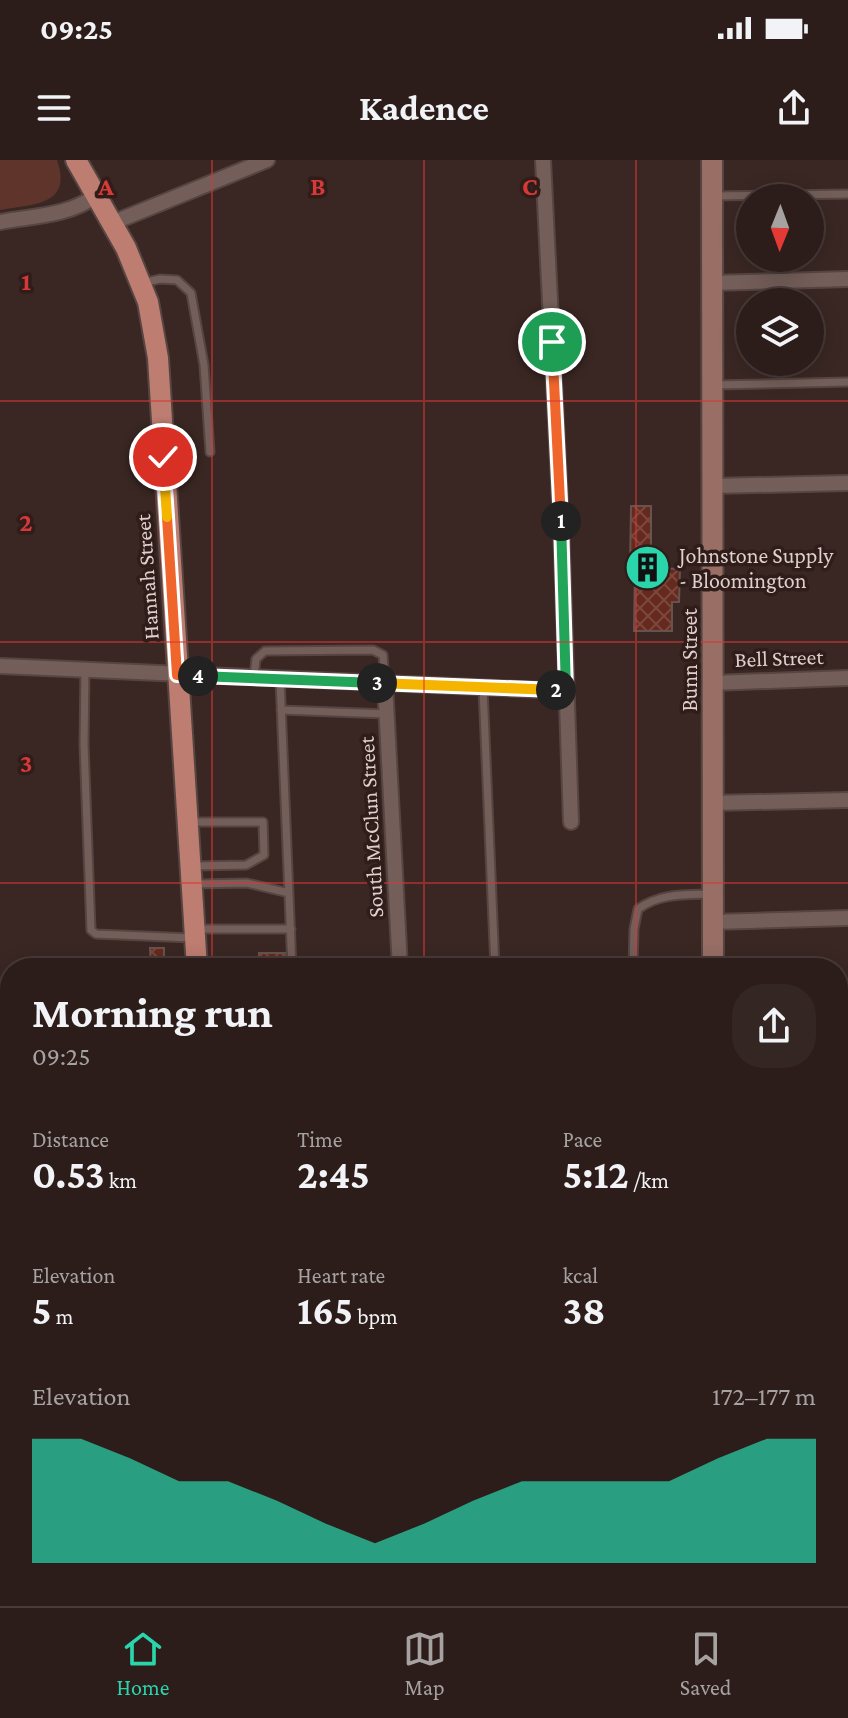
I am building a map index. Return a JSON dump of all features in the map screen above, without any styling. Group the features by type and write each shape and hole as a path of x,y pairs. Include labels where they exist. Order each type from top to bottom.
{"main road":[{"name":"Hannah Street","path":"76,160 126,248 148,302 158,358 196,958"}],"street":[{"path":"112,223 243,164 267,160"},
{"path":"543,160 561,523 571,822"},
{"name":"Bunn Street","path":"712,160 713,958"},
{"path":"0,222 69,210 95,196"},
{"path":"712,283 848,279"},
{"path":"713,486 848,483"},
{"path":"0,666 566,691"},
{"name":"Bell Street","path":"712,683 848,678"},
{"name":"South McClun Street","path":"385,684 399,958"},
{"path":"712,803 848,800"},
{"path":"714,922 848,918"}],"lane":[{"path":"712,196 848,194"},
{"path":"140,283 177,280 191,293 204,365 210,452"},
{"path":"712,385 848,382"},
{"path":"254,678 256,659 265,651 373,650 383,655 385,684"},
{"path":"85,670 91,930 96,934 194,934 291,929"},
{"path":"280,679 292,958"},
{"path":"483,688 495,958"},
{"path":"281,710 387,714"},
{"path":"186,822 263,822 264,855 246,865 190,875"},
{"path":"190,875 289,893"},
{"path":"633,958 638,909 650,900 669,895 713,894"}],"shaded area":[{"path":"0,160 57,160 60,175 55,194 37,204 0,210"}],"building":[{"name":"Johnstone Supply - Bloomington","path":"631,506 651,506 651,568 680,569 679,602 672,602 672,631 634,631 635,569 630,569"},
{"path":"150,948 164,948 164,958 150,958"},
{"path":"259,953 285,953 285,958 259,958"}],"place":[{"name":"Johnstone Supply - Bloomington","path":"648,568"}],"route":[{"path":"163,457 177,675 566,691 552,342"}]}
